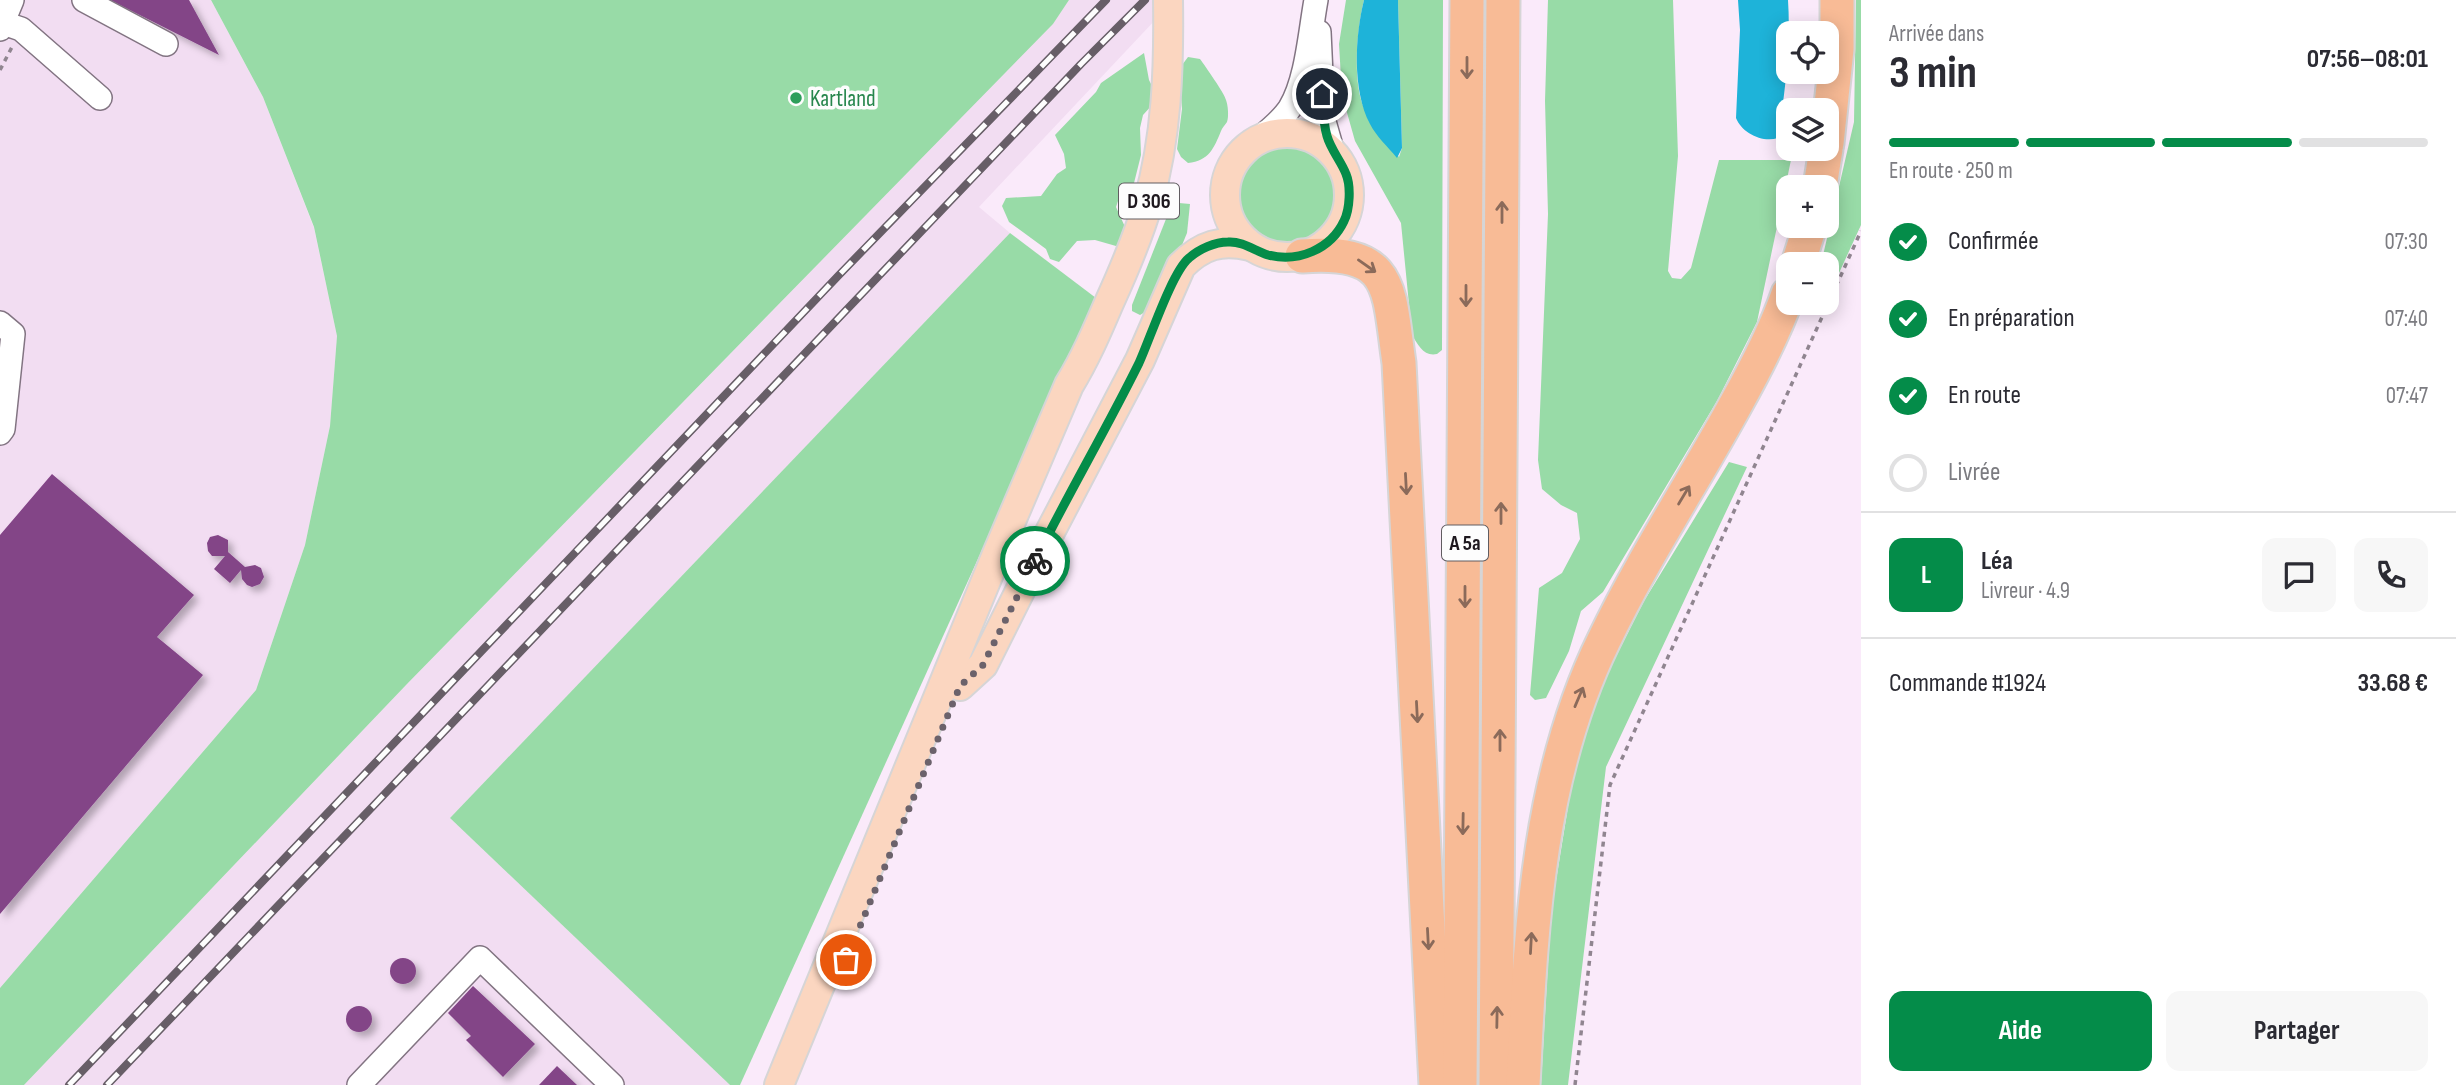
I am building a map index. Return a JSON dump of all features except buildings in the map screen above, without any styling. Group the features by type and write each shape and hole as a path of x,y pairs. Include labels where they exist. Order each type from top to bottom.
{"highway":[{"name":"A 5a","path":"1460,1085 1467,0"},
{"name":"A 5a","path":"1496,1085 1503,0"},
{"path":"1832,98 1837,49 1838,0"},
{"path":"1302,256 1329,254 1354,258 1372,266 1382,280 1390,300 1399,363 1436,1085"},
{"path":"1523,1085 1532,926 1544,828 1554,779 1575,707 1603,641 1637,575 1757,366 1779,315"}],"main road":[{"name":"D 306","path":"779,1085 1002,542 1069,385 1084,360 1135,246 1149,201 1162,131 1167,91 1168,0"},
{"path":"960,686 983,665 1140,360 1181,266 1190,257 1214,244 1230,241 1250,246 1267,255 1302,256 1319,249 1334,236 1346,219 1349,197 1347,175 1333,153 1316,139 1296,133 1275,133 1241,152 1231,169 1224,190 1226,211 1234,231 1250,246"},
{"name":"D 306","path":"794,1085 960,686 1078,390 1084,360"}],"street":[{"path":"12,0 1,26 21,29 100,98"},
{"path":"84,0 166,44"},
{"path":"1254,143 1278,123 1290,108 1300,87 1317,0"},
{"path":"1317,0 1323,118 1333,153"},
{"path":"0,323 13,334 3,429 0,433"},
{"path":"359,1085 480,958 612,1085"}],"path":[{"path":"1575,1085 1610,785 1861,231"}],"shaded area":[{"path":"0,0 211,0 263,97 314,228 337,336 330,426 305,545 256,690 0,988"},
{"path":"1069,0 1174,0 979,207 1010,233 450,818 730,1085 24,1085 407,684 1053,24"}],"green space":[{"path":"211,0 1069,0 1053,24 407,684 24,1085 0,1085 0,988 256,690 305,545 330,426 337,336 314,227 263,97"},
{"path":"1346,0 1364,0 1357,54 1360,97 1376,127 1399,157 1402,148 1398,0 1443,0 1442,350 1437,354 1425,352 1412,335 1401,223 1355,141 1342,95 1339,44"},
{"path":"1548,0 1673,0 1678,156 1668,271 1672,278 1681,279 1691,268 1719,160 1791,161 1788,175 1776,175 1776,231 1757,322 1717,401 1603,592 1581,611 1569,651 1546,698 1535,700 1530,695 1539,588 1562,573 1580,539 1577,513 1561,505 1542,489 1538,460 1548,214 1545,101"},
{"path":"1856,0 1861,0 1861,225 1839,273 1839,252 1824,252 1827,238 1839,238 1839,187 1854,122"},
{"path":"1144,53 1149,80 1156,94 1153,104 1143,115 1140,128 1141,155 1133,187 1120,195 1116,207 1130,238 1123,248 1095,240 1077,241 1059,262 1050,259 1046,249 1009,222 1002,206 1006,198 1041,196 1057,174 1066,168 1064,154 1055,135 1096,92 1101,83"},
{"path":"1188,57 1200,59 1225,97 1228,114 1227,122 1210,153 1201,160 1188,163 1177,149 1182,109 1179,69"},
{"path":"1276,145 1296,145 1321,159 1332,175 1335,194 1332,213 1321,229 1296,243 1276,243 1259,235 1245,221 1237,204 1237,184 1245,167 1259,153"},
{"path":"1179,203 1190,204 1187,233 1163,291 1152,308 1140,315 1132,311 1132,305 1166,219"},
{"path":"1010,233 1096,298 740,1085 730,1085 450,818"},
{"path":"1729,462 1747,467 1606,767 1568,1085 1541,1085 1551,912 1572,782 1594,700 1644,601"}],"water":[{"path":"1364,0 1398,0 1402,148 1397,158 1373,128 1360,95 1357,46"},
{"path":"1738,0 1788,0 1789,21 1776,21 1776,84 1785,84 1783,98 1776,98 1776,138 1753,136 1736,118 1740,30"}],"railway":[{"path":"69,1085 839,275 1106,0"},
{"path":"107,1085 1145,0"}],"way so far":[{"path":"846,960 960,686 983,665 1035,561"}],"place":[{"name":"Kartland","path":"796,98"}],"route":[{"path":"1035,561 1140,360 1181,266 1201,250 1230,241 1250,246 1267,255 1302,256 1319,249 1334,236 1346,219 1349,197 1347,175 1333,153 1327,136 1322,94"}]}
